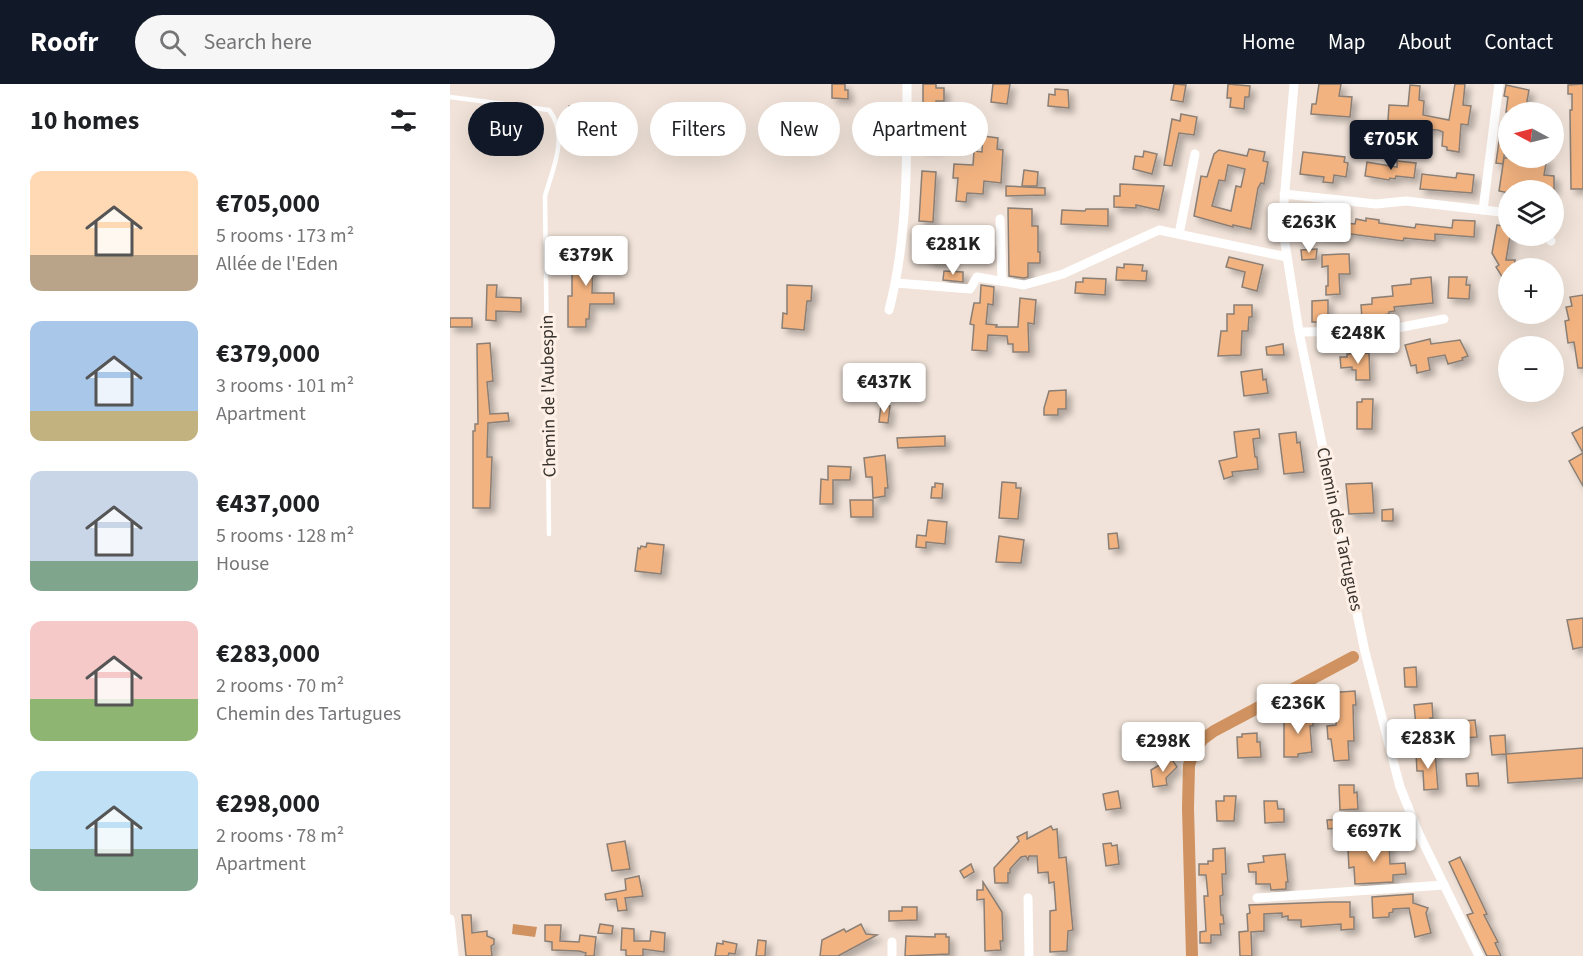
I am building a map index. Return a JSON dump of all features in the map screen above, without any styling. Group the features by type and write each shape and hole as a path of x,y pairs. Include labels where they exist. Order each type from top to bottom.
{"street":[{"path":"890,310 896,283 907,152 907,84"},
{"name":"Chemin des Tartugues","path":"1294,84 1283,225 1299,332 1365,652 1400,787 1419,834 1479,956"},
{"path":"1483,210 1499,84"},
{"path":"1179,234 1194,154"},
{"path":"1284,194 1376,204 1406,201 1498,212"},
{"path":"1000,219 1002,281"},
{"path":"896,283 970,288 977,277 1024,285 1063,274 1159,230 1287,257"},
{"path":"1299,332 1382,331 1444,319"},
{"path":"1257,898 1444,885"},
{"path":"1028,898 1029,956"},
{"path":"450,919 454,956"},
{"path":"892,942 892,956"}],"lane":[{"name":"Chemin de l'Aubespin","path":"450,97 549,110 556,118 559,137 557,157 545,196 549,534"}],"shaded area":[{"path":"513,924 537,927 535,937 512,934"}],"building":[{"path":"832,84 845,84 848,99 832,98"},
{"path":"923,84 936,84 936,88 944,88 944,101 923,102"},
{"path":"993,84 1010,84 1007,104 991,102"},
{"path":"1174,84 1186,85 1183,102 1171,100"},
{"path":"1228,84 1250,86 1249,97 1245,97 1244,109 1230,107 1231,98 1227,98"},
{"path":"1319,84 1341,84 1339,96 1352,97 1350,117 1311,114 1312,104 1316,104"},
{"path":"1455,84 1465,84 1463,105 1471,106 1468,125 1461,124 1459,152 1447,150 1447,147 1442,146 1443,132 1438,130 1401,128 1400,136 1387,135 1389,105 1408,106 1410,85 1420,86 1419,100 1424,101 1423,115 1449,120"},
{"path":"1583,84 1583,189 1571,189 1570,110 1572,110 1572,94 1568,94 1568,85"},
{"path":"1506,85 1529,90 1527,102 1507,102 1508,97 1504,96"},
{"path":"1055,89 1068,90 1069,108 1048,106 1049,94 1055,95"},
{"path":"1181,114 1197,117 1194,135 1179,133 1172,166 1164,165 1172,119 1180,121"},
{"path":"988,137 998,138 997,149 1003,150 1001,183 984,181 983,194 967,193 966,202 956,201 958,178 953,178 954,164 973,165 974,156 988,156"},
{"path":"1249,149 1265,152 1263,161 1268,162 1264,184 1261,183 1258,188 1251,229 1233,225 1233,227 1194,216 1201,176 1207,177 1214,154 1219,150 1247,156","holes":["1228,165 1245,169 1241,187 1236,186 1231,211 1212,206 1219,180 1225,181"]},
{"path":"1144,151 1157,154 1152,174 1133,169 1135,156 1143,157"},
{"path":"1303,152 1345,157 1344,162 1348,163 1346,177 1334,175 1333,183 1323,182 1324,177 1300,174"},
{"path":"1397,161 1416,163 1414,178 1396,176 1395,179 1390,178 1389,180 1365,176 1367,162 1397,167"},
{"path":"1502,168 1545,168 1544,175 1554,176 1554,180 1501,180"},
{"path":"1024,170 1038,172 1037,186 1022,186"},
{"path":"922,171 936,172 933,222 919,221"},
{"path":"1457,173 1474,175 1472,193 1420,189 1422,174 1456,178"},
{"path":"1120,184 1164,186 1159,210 1136,205 1136,208 1114,207 1114,196 1120,196"},
{"path":"1006,186 1045,188 1045,195 1006,196"},
{"path":"1008,208 1032,209 1032,226 1038,226 1040,263 1028,263 1028,277 1009,276"},
{"path":"1086,209 1108,209 1108,226 1061,224 1062,210 1085,211"},
{"path":"1300,212 1321,215 1320,221 1355,224 1356,219 1366,221 1366,218 1379,220 1379,223 1415,228 1416,224 1452,228 1453,220 1475,221 1474,237 1435,234 1435,241 1404,238 1403,241 1344,233 1344,238 1316,235 1317,229 1298,227"},
{"path":"1498,225 1498,246 1508,246 1506,258 1498,258 1498,263 1492,253"},
{"path":"924,239 946,240 942,263 930,263 930,259 923,258"},
{"path":"967,240 990,243 990,256 966,255"},
{"path":"583,242 602,242 602,261 593,261 592,293 614,293 614,304 590,304 586,327 568,327 568,296 572,296 572,271 578,271 579,254 582,255"},
{"path":"1317,249 1316,259 1302,260 1301,250"},
{"path":"1349,254 1350,274 1339,274 1340,294 1326,295 1328,266 1322,267 1322,255"},
{"path":"1229,257 1263,265 1257,291 1242,287 1245,272 1226,267"},
{"path":"1124,264 1143,265 1142,271 1147,271 1146,281 1116,280 1117,267 1124,268"},
{"path":"944,271 963,272 963,282 943,280"},
{"path":"1431,277 1433,303 1394,307 1395,311 1389,314 1362,319 1361,305 1372,304 1372,298 1393,296 1392,286 1411,284 1411,279"},
{"path":"1449,277 1467,277 1466,285 1470,285 1469,299 1448,298"},
{"path":"1083,278 1106,279 1105,295 1075,293 1076,282 1083,282"},
{"path":"487,285 497,285 496,297 521,298 521,312 496,311 496,321 486,320"},
{"path":"787,285 812,286 811,301 807,301 804,330 782,328 783,313 787,314"},
{"path":"981,285 994,287 993,305 988,304 986,324 997,325 996,327 1018,327 1020,298 1036,300 1034,324 1028,323 1029,352 1013,352 1013,344 1008,344 1007,336 988,335 987,351 972,350 974,325 970,324 974,303 980,303"},
{"path":"1583,295 1583,368 1578,368 1574,342 1568,343 1565,321 1569,320 1566,307 1572,306 1570,297"},
{"path":"1328,300 1328,322 1312,322 1312,301"},
{"path":"1234,305 1252,305 1252,317 1249,317 1248,331 1242,331 1241,355 1218,356 1221,331 1227,331 1227,314 1234,314"},
{"path":"450,318 472,318 472,327 450,327"},
{"path":"1430,339 1431,344 1460,340 1468,356 1462,358 1463,360 1448,364 1445,355 1428,358 1430,370 1417,373 1416,365 1411,366 1405,345"},
{"path":"490,343 493,381 487,382 490,414 508,413 509,421 488,423 487,457 492,457 490,508 473,508 473,431 475,431 475,424 478,424 477,344"},
{"path":"1283,344 1284,355 1267,355 1266,347"},
{"path":"1369,353 1370,380 1356,380 1356,370 1352,370 1352,367 1341,368 1340,357 1347,357 1347,354"},
{"path":"1262,369 1268,393 1244,396 1241,372"},
{"path":"1066,390 1066,409 1058,409 1058,415 1044,415 1049,391"},
{"path":"1362,399 1373,399 1372,429 1357,429 1357,402 1362,402"},
{"path":"881,405 890,406 888,423 879,422"},
{"path":"1583,427 1583,453 1572,433"},
{"path":"1259,429 1260,438 1253,439 1258,469 1232,472 1233,476 1224,479 1219,461 1237,457 1234,432"},
{"path":"1296,432 1297,443 1300,442 1304,472 1284,474 1279,434"},
{"path":"945,436 945,446 898,448 897,438"},
{"path":"1583,453 1583,486 1569,461"},
{"path":"885,455 888,488 885,488 885,496 873,498 872,477 866,477 864,458"},
{"path":"828,466 851,467 850,480 833,480 833,504 820,504 821,479 828,480"},
{"path":"1002,482 1016,483 1016,488 1021,488 1018,519 999,518"},
{"path":"935,483 943,484 942,498 931,498 932,487 935,487"},
{"path":"1372,483 1374,513 1349,514 1346,484"},
{"path":"850,500 873,500 873,517 851,517"},
{"path":"1393,509 1393,521 1382,521 1382,510"},
{"path":"928,520 947,522 945,544 926,542 926,548 916,547 917,535 926,536"},
{"path":"1117,533 1119,548 1109,549 1108,534"},
{"path":"999,536 1024,540 1021,563 996,562"},
{"path":"647,543 664,545 661,574 635,571 638,548 646,547"},
{"path":"1583,618 1583,647 1573,649 1567,620"},
{"path":"1416,667 1417,687 1405,687 1404,668"},
{"path":"1355,691 1354,741 1348,741 1349,760 1334,761 1327,726 1336,725 1336,708 1327,709 1326,693"},
{"path":"1432,703 1431,734 1417,736 1414,705"},
{"path":"1295,713 1312,713 1313,726 1310,726 1312,752 1298,754 1298,757 1284,757 1284,717 1295,717"},
{"path":"1475,720 1477,737 1462,738 1461,721"},
{"path":"1257,733 1261,757 1238,758 1237,737 1242,737 1242,734"},
{"path":"1505,735 1506,754 1492,755 1490,736"},
{"path":"1583,748 1583,778 1508,783 1506,754"},
{"path":"1435,752 1438,789 1424,790 1423,771 1417,771 1416,754"},
{"path":"1171,758 1177,767 1166,778 1167,785 1153,787 1151,770"},
{"path":"1478,773 1479,786 1467,786 1466,774"},
{"path":"1339,785 1354,785 1354,793 1357,792 1358,809 1340,810"},
{"path":"1118,791 1121,808 1106,810 1103,794"},
{"path":"1224,796 1236,796 1234,821 1217,821 1216,801 1224,801"},
{"path":"1264,801 1277,801 1278,809 1284,809 1284,822 1265,823"},
{"path":"1348,819 1349,827 1328,829 1327,820"},
{"path":"1051,826 1053,830 1057,829 1059,858 1066,857 1073,930 1068,931 1067,951 1050,952 1050,911 1056,910 1054,882 1049,883 1048,872 1038,873 1037,856 1029,856 1028,860 1026,856 1021,857 1008,873 1008,883 995,883 994,868 1019,841 1017,837 1027,832 1027,839"},
{"path":"1389,840 1390,864 1405,863 1406,874 1393,875 1393,882 1355,884 1354,867 1349,868 1348,850 1355,849 1355,842"},
{"path":"625,841 630,869 612,871 607,844"},
{"path":"1111,843 1112,846 1117,845 1119,864 1106,866 1103,844"},
{"path":"1225,848 1226,874 1222,874 1223,895 1220,896 1224,924 1220,924 1221,935 1211,935 1211,943 1200,943 1200,932 1206,931 1204,896 1208,896 1206,875 1199,875 1199,864 1208,864 1208,861 1213,861 1213,849"},
{"path":"1285,854 1288,882 1286,882 1286,889 1271,890 1270,884 1256,884 1256,872 1249,872 1248,864 1264,862 1263,856"},
{"path":"1460,857 1487,914 1484,915 1498,942 1495,943 1501,956 1487,956 1467,915 1473,913 1449,862"},
{"path":"971,864 974,872 964,878 960,871"},
{"path":"639,876 643,896 625,898 627,910 618,911 616,899 606,900 605,894 626,890 625,879"},
{"path":"983,882 1002,912 1001,950 985,951 984,899 977,900 977,890 983,890"},
{"path":"1413,894 1413,903 1428,908 1426,913 1431,933 1415,937 1409,908 1393,909 1389,917 1373,918 1372,897"},
{"path":"1350,902 1350,917 1354,917 1354,929 1341,930 1341,924 1301,927 1301,920 1288,920 1288,916 1282,917 1282,913 1264,914 1264,931 1251,932 1252,956 1240,956 1239,932 1248,931 1249,905"},
{"path":"902,907 917,907 917,920 889,921 889,911 902,911"},
{"path":"462,915 471,915 472,933 487,931 487,936 494,939 494,944 491,946 492,956 466,956"},
{"path":"600,924 613,926 612,934 598,933"},
{"path":"861,924 866,934 877,935 838,956 820,956 822,940 844,929 846,932"},
{"path":"545,925 561,925 560,941 579,942 580,935 596,937 594,956 585,956 586,953 579,951 552,950 552,942 545,941"},
{"path":"622,928 634,929 634,941 650,941 651,931 665,933 664,952 643,949 643,956 626,956 626,950 621,950"},
{"path":"935,934 946,934 946,937 949,937 949,954 905,956 906,936 935,937"},
{"path":"758,940 766,941 765,956 756,956"},
{"path":"723,941 737,944 735,954 715,956 717,943 723,944"}],"waterway":[{"path":"1192,956 1188,808 1189,765 1194,751 1203,739 1214,731 1353,657"}]}
